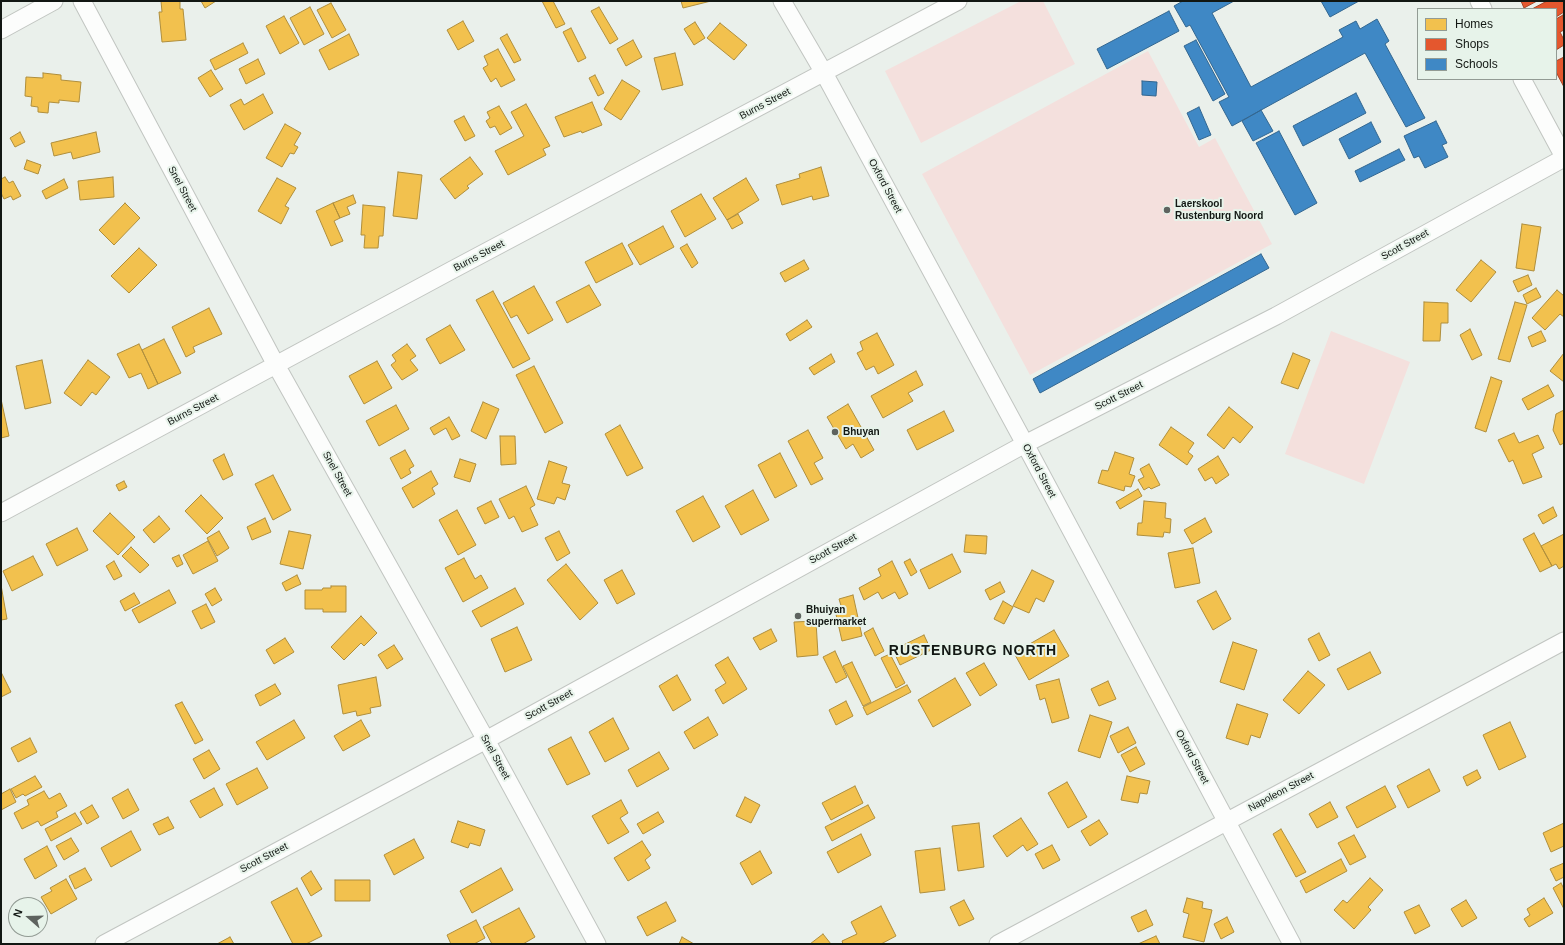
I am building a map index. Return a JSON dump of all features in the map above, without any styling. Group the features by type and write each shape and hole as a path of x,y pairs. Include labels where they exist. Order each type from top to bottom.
{"street":[{"path":"1,30 54,1"},
{"name":"Snel Street","path":"82,1 276,365 486,740 597,944"},
{"name":"Oxford Street","path":"782,1 824,74 1025,444 1292,944"},
{"name":"Burns Street","path":"1,513 958,1"},
{"path":"1523,80 1564,157"},
{"name":"Scott Street","path":"104,944 486,740 1025,444 1276,316 1564,157"},
{"name":"Napoleon Street","path":"998,944 1564,641"}],"shaded area":[{"path":"1021,1 1043,1 1075,64 921,143 885,71"},
{"path":"1148,51 1199,147 1215,138 1272,244 1030,375 922,174"},
{"path":"1331,331 1410,362 1364,484 1285,454"}],"building: Homes":[{"path":"161,1 180,1 180,9 183,9 186,40 162,42 159,12 162,12"},
{"path":"201,1 216,1 205,8"},
{"path":"542,1 553,1 565,24 556,28"},
{"path":"681,1 711,1 683,8"},
{"path":"331,3 346,30 332,38 317,10"},
{"path":"310,7 324,34 304,45 290,18"},
{"path":"599,7 618,39 610,44 591,11"},
{"path":"284,16 299,43 280,54 266,26"},
{"path":"463,21 474,41 458,50 447,30"},
{"path":"695,22 705,38 694,45 684,29"},
{"path":"720,23 747,45 734,60 707,38"},
{"path":"571,28 586,58 578,62 563,32"},
{"path":"349,34 359,55 329,70 319,50"},
{"path":"507,34 521,60 514,63 500,38"},
{"path":"633,40 642,57 626,66 617,49"},
{"path":"243,43 248,53 215,70 210,60"},
{"path":"498,49 515,80 501,87 496,78 491,82 483,68 488,65 484,56"},
{"path":"675,53 683,85 662,90 654,58"},
{"path":"258,59 265,74 246,84 239,69"},
{"path":"211,70 223,89 210,97 198,78"},
{"path":"43,73 61,75 61,80 81,82 79,102 59,100 59,103 49,102 48,113 38,112 38,107 31,106 32,97 25,96 26,77 43,78"},
{"path":"595,75 604,93 598,96 589,78"},
{"path":"622,80 640,91 621,120 604,109"},
{"path":"263,94 273,113 244,130 230,105 241,99 244,105"},
{"path":"592,102 602,125 582,133 581,131 564,137 555,117"},
{"path":"526,104 550,146 543,149 546,155 508,175 495,151 524,136 511,112"},
{"path":"499,106 512,128 500,135 495,126 490,128 486,121 490,118 487,112"},
{"path":"464,116 475,136 465,141 454,121"},
{"path":"285,124 301,133 294,145 298,147 294,154 290,153 282,167 266,158"},
{"path":"20,132 25,142 15,147 10,138"},
{"path":"96,132 100,152 73,159 71,152 54,156 51,143"},
{"path":"470,157 483,174 467,186 469,188 455,199 440,179"},
{"path":"27,160 41,165 38,174 24,169"},
{"path":"821,167 829,196 813,200 812,196 782,205 776,185 800,178 799,174"},
{"path":"398,172 422,175 417,219 393,216"},
{"path":"5,177 9,183 13,181 21,196 13,200 11,196 4,199 1,193 1,179"},
{"path":"113,177 114,197 80,200 78,181"},
{"path":"277,178 296,188 285,206 289,208 281,224 258,211"},
{"path":"746,178 759,200 727,220 713,198"},
{"path":"64,179 68,188 46,199 42,191"},
{"path":"701,194 716,219 685,237 671,211"},
{"path":"353,195 356,203 347,207 350,214 340,218 333,203"},
{"path":"125,203 140,218 114,245 99,230"},
{"path":"333,203 340,218 334,221 343,241 331,246 316,211"},
{"path":"363,205 385,207 383,236 379,236 378,248 364,248 365,235 361,235"},
{"path":"738,214 743,223 732,229 727,220"},
{"path":"1522,224 1541,227 1534,271 1516,268"},
{"path":"663,226 674,247 640,265 628,245"},
{"path":"622,243 633,264 596,283 585,262"},
{"path":"687,244 698,263 692,268 680,248"},
{"path":"139,248 157,265 129,293 111,276"},
{"path":"804,260 809,269 785,282 780,273"},
{"path":"1481,260 1496,272 1471,302 1456,290"},
{"path":"1528,275 1532,285 1518,292 1513,281"},
{"path":"589,285 601,305 567,323 556,302"},
{"path":"534,286 553,320 528,334 517,315 511,318 503,303"},
{"path":"1536,288 1541,297 1527,304 1523,295"},
{"path":"1557,290 1564,296 1564,317 1560,314 1545,330 1532,318"},
{"path":"493,291 530,359 513,368 476,300"},
{"path":"1424,302 1448,303 1448,323 1441,323 1440,341 1423,341"},
{"path":"1515,302 1527,305 1510,362 1498,359"},
{"path":"209,308 222,334 193,347 195,352 186,357 172,327"},
{"path":"807,320 812,327 790,341 786,334"},
{"path":"450,325 465,350 440,364 426,339"},
{"path":"1470,329 1482,355 1472,360 1460,335"},
{"path":"1541,331 1546,341 1532,347 1528,337"},
{"path":"877,333 894,365 878,374 874,366 866,370 857,353 863,350 860,342"},
{"path":"164,339 181,373 158,384 142,350"},
{"path":"139,344 158,384 148,389 141,373 129,378 117,354"},
{"path":"407,344 416,356 410,360 418,370 402,380 391,365 396,361 392,355"},
{"path":"1293,353 1310,360 1298,389 1281,383"},
{"path":"1564,353 1564,382 1550,371"},
{"path":"831,354 835,362 814,375 809,368"},
{"path":"42,360 51,403 25,409 16,366"},
{"path":"88,360 110,377 96,395 92,392 81,406 64,393"},
{"path":"377,361 392,388 364,404 349,376"},
{"path":"534,366 563,423 545,433 516,375"},
{"path":"916,371 923,385 908,393 913,401 883,418 871,396"},
{"path":"1491,377 1502,381 1486,432 1475,428"},
{"path":"1548,385 1554,396 1528,410 1522,399"},
{"path":"1,399 9,436 1,438"},
{"path":"483,402 499,409 486,439 471,431"},
{"path":"848,404 874,450 861,458 853,444 846,449 827,417"},
{"path":"396,405 409,429 379,446 366,421"},
{"path":"1229,407 1253,427 1240,443 1233,437 1224,449 1207,435"},
{"path":"1564,410 1564,443 1560,445 1553,430 1556,414"},
{"path":"944,411 954,431 917,450 907,430"},
{"path":"449,417 460,436 452,440 446,428 434,435 430,428"},
{"path":"620,425 643,468 627,476 605,434"},
{"path":"1171,427 1194,443 1188,452 1193,456 1187,465 1159,445"},
{"path":"808,430 823,458 814,463 823,479 811,485 788,441"},
{"path":"1514,433 1519,443 1538,435 1544,448 1532,454 1542,477 1523,484 1513,460 1509,462 1498,440"},
{"path":"500,436 515,436 516,464 501,465"},
{"path":"405,450 414,466 409,469 411,473 401,479 390,458"},
{"path":"1115,452 1134,458 1129,474 1135,476 1131,487 1125,486 1124,491 1098,483 1102,470 1108,471"},
{"path":"780,453 797,486 775,498 758,465"},
{"path":"224,454 233,475 223,480 213,460"},
{"path":"1218,456 1229,475 1216,484 1212,477 1205,481 1198,469"},
{"path":"460,459 476,464 470,482 454,477"},
{"path":"549,461 567,467 562,483 570,485 565,500 557,497 554,504 537,499"},
{"path":"1149,464 1160,485 1151,489 1149,487 1144,490 1138,480 1144,477 1140,469"},
{"path":"431,471 438,484 432,488 435,494 413,508 402,488"},
{"path":"273,475 291,510 273,520 255,484"},
{"path":"124,481 127,487 119,491 116,485"},
{"path":"526,486 535,505 530,508 538,525 522,532 514,516 509,519 499,499"},
{"path":"1138,489 1142,496 1120,509 1116,502"},
{"path":"753,490 769,520 741,535 725,506"},
{"path":"201,495 223,518 207,534 185,511"},
{"path":"703,496 720,527 693,542 676,511"},
{"path":"491,501 499,517 485,524 477,508"},
{"path":"1144,501 1166,503 1165,518 1171,519 1170,533 1164,532 1163,537 1137,535 1138,523 1142,523"},
{"path":"1553,507 1557,516 1543,524 1538,515"},
{"path":"457,510 476,545 458,555 439,520"},
{"path":"110,513 135,537 118,555 93,531"},
{"path":"159,516 170,529 154,543 143,530"},
{"path":"265,518 271,532 252,540 247,527"},
{"path":"1205,518 1212,532 1192,544 1184,530"},
{"path":"77,528 88,550 57,566 46,544"},
{"path":"219,531 229,548 217,556 207,538"},
{"path":"289,531 311,535 303,569 280,564"},
{"path":"559,531 570,553 557,561 545,538"},
{"path":"1534,533 1552,566 1540,572 1523,539"},
{"path":"1564,534 1564,566 1559,569 1556,564 1552,566 1541,546"},
{"path":"966,535 987,536 986,554 964,552"},
{"path":"208,541 218,561 193,574 183,555"},
{"path":"131,547 149,565 140,573 122,556"},
{"path":"1193,548 1200,583 1175,588 1168,553"},
{"path":"952,554 961,572 929,589 920,570"},
{"path":"179,555 183,564 177,567 172,558"},
{"path":"33,556 43,575 12,591 3,571"},
{"path":"464,558 475,579 481,575 488,588 463,602 445,568"},
{"path":"910,559 917,572 911,576 904,562"},
{"path":"114,561 122,576 114,580 106,566"},
{"path":"892,561 908,594 899,599 895,592 882,599 878,592 864,600 859,588 881,576 878,569"},
{"path":"566,564 598,603 580,620 547,580"},
{"path":"622,570 635,594 617,604 604,580"},
{"path":"1032,570 1054,581 1044,602 1036,598 1029,613 1013,606"},
{"path":"297,575 301,584 286,591 282,583"},
{"path":"1000,582 1005,592 990,600 985,590"},
{"path":"1,585 7,619 1,620"},
{"path":"331,586 346,586 346,612 323,612 323,609 305,609 305,590 322,590 323,588 331,588"},
{"path":"215,588 222,600 212,606 205,594"},
{"path":"515,588 524,604 481,627 472,611"},
{"path":"169,590 176,603 139,623 132,610"},
{"path":"1216,591 1231,619 1213,630 1197,601"},
{"path":"134,593 140,603 125,611 120,601"},
{"path":"853,595 862,636 842,641 835,610 842,609 839,599"},
{"path":"1003,601 1013,607 1004,624 994,619"},
{"path":"206,604 215,622 201,629 192,611"},
{"path":"361,616 377,633 364,646 361,643 344,660 331,647"},
{"path":"816,621 818,655 797,657 794,622"},
{"path":"517,627 532,660 505,672 491,639"},
{"path":"873,628 884,651 875,656 864,633"},
{"path":"771,629 777,641 760,650 753,638"},
{"path":"1054,630 1069,656 1029,680 1014,653"},
{"path":"1319,633 1330,655 1319,661 1308,639"},
{"path":"924,635 931,650 900,665 893,650"},
{"path":"285,638 294,652 274,664 266,650"},
{"path":"1233,642 1257,650 1244,690 1220,682"},
{"path":"394,645 403,659 387,669 378,655"},
{"path":"835,651 847,677 836,683 823,657"},
{"path":"1370,652 1381,673 1348,690 1337,669"},
{"path":"890,654 905,683 896,688 881,658"},
{"path":"728,657 747,689 723,704 715,690 726,683 715,665"},
{"path":"852,662 871,702 863,706 843,666"},
{"path":"984,663 997,685 980,696 966,673"},
{"path":"1308,671 1325,685 1299,714 1283,700"},
{"path":"1,672 11,692 1,697"},
{"path":"677,675 691,700 673,711 659,686"},
{"path":"376,677 381,706 370,708 371,713 357,716 356,711 343,714 338,685"},
{"path":"955,678 971,705 933,727 918,700"},
{"path":"1059,679 1069,718 1052,723 1045,698 1040,700 1036,685"},
{"path":"1108,681 1116,699 1099,706 1091,689"},
{"path":"275,684 281,694 260,706 255,695"},
{"path":"907,685 911,692 867,715 863,707"},
{"path":"846,701 853,716 836,725 829,710"},
{"path":"182,702 203,740 195,744 175,705"},
{"path":"1237,704 1268,714 1260,738 1251,735 1248,745 1226,738"},
{"path":"1090,715 1112,722 1100,758 1078,751"},
{"path":"708,717 718,735 694,749 684,732"},
{"path":"613,718 629,749 605,762 589,732"},
{"path":"294,720 305,738 267,760 256,742"},
{"path":"361,720 370,736 343,751 334,736"},
{"path":"1510,722 1526,757 1499,770 1483,735"},
{"path":"1128,727 1136,743 1118,753 1110,736"},
{"path":"571,737 590,774 567,785 548,749"},
{"path":"30,738 37,752 18,762 11,748"},
{"path":"1136,747 1145,764 1130,772 1121,755"},
{"path":"209,750 220,769 204,779 193,759"},
{"path":"659,752 669,769 637,787 628,770"},
{"path":"257,768 268,788 237,805 226,784"},
{"path":"1429,769 1440,791 1408,808 1397,786"},
{"path":"1477,770 1481,778 1467,786 1463,777"},
{"path":"35,776 42,787 25,796 23,794 16,798 11,789"},
{"path":"1127,776 1150,781 1147,794 1140,793 1138,803 1121,800"},
{"path":"1067,782 1087,817 1068,828 1048,793"},
{"path":"855,786 863,803 831,820 822,803"},
{"path":"1385,786 1396,807 1357,828 1346,807"},
{"path":"214,788 223,805 200,818 190,801"},
{"path":"10,789 16,802 1,810 1,794"},
{"path":"128,789 139,810 123,819 112,798"},
{"path":"44,791 49,799 60,793 67,806 56,812 58,817 41,826 38,821 22,829 14,813 29,805 27,800"},
{"path":"745,797 760,805 751,823 736,816"},
{"path":"621,800 628,813 620,818 629,832 608,844 592,816"},
{"path":"1330,802 1338,817 1317,828 1309,814"},
{"path":"92,805 99,817 87,824 80,812"},
{"path":"868,805 875,818 832,841 825,827"},
{"path":"658,812 664,822 643,834 637,824"},
{"path":"75,813 82,824 51,841 45,829"},
{"path":"168,817 174,828 159,835 153,824"},
{"path":"1021,818 1038,844 1027,851 1023,845 1007,857 993,836"},
{"path":"1099,820 1108,834 1090,846 1081,831"},
{"path":"458,821 485,830 480,846 470,843 468,848 451,842"},
{"path":"979,823 984,867 958,871 952,826"},
{"path":"1564,823 1564,846 1551,852 1543,833"},
{"path":"1281,829 1306,872 1296,877 1273,834"},
{"path":"131,831 141,850 111,867 101,848"},
{"path":"861,834 871,855 838,873 827,852"},
{"path":"1354,835 1366,857 1350,865 1338,843"},
{"path":"71,838 79,851 64,860 56,846"},
{"path":"414,839 424,858 394,875 384,855"},
{"path":"642,841 651,855 645,860 650,868 628,881 614,858"},
{"path":"1052,845 1060,860 1043,869 1035,854"},
{"path":"47,846 57,866 35,879 24,859"},
{"path":"940,848 945,890 920,893 915,851"},
{"path":"760,851 772,873 752,885 740,863"},
{"path":"1341,859 1347,871 1306,893 1300,881"},
{"path":"1564,863 1564,877 1556,881 1550,869"},
{"path":"85,868 92,880 75,889 69,876"},
{"path":"501,868 513,890 472,913 460,891"},
{"path":"311,871 322,889 311,896 301,878"},
{"path":"1370,878 1383,890 1368,907 1371,910 1354,929 1334,910 1343,900 1347,903"},
{"path":"66,879 77,899 51,914 48,909 48,897 41,897 52,891 50,888"},
{"path":"335,880 370,880 370,901 335,901"},
{"path":"1561,883 1564,889 1564,909 1553,888"},
{"path":"297,888 322,936 306,944 293,944 271,902"},
{"path":"1187,898 1203,902 1202,908 1212,910 1204,942 1183,937 1189,914 1183,912"},
{"path":"1544,898 1553,913 1529,927 1524,919 1530,915 1527,909"},
{"path":"964,900 974,919 959,926 950,907"},
{"path":"1466,900 1477,918 1462,927 1451,909"},
{"path":"666,902 676,921 647,936 637,917"},
{"path":"1419,905 1430,926 1415,934 1404,912"},
{"path":"881,906 896,936 881,944 843,944 842,941 857,934 851,922"},
{"path":"519,908 535,937 523,944 492,944 483,927"},
{"path":"1146,910 1153,925 1138,932 1131,917"},
{"path":"1227,917 1234,932 1221,939 1214,924"},
{"path":"476,920 485,938 474,944 451,944 447,935"},
{"path":"823,934 831,944 810,944"},
{"path":"1156,936 1160,944 1138,944"},
{"path":"230,937 234,944 217,944"},
{"path":"682,937 694,944 679,944"}],"building: Shops":[{"path":"1521,1 1537,1 1524,8"},
{"path":"1547,1 1564,1 1564,12 1557,16 1557,8 1534,8"},
{"path":"1563,15 1564,30 1560,32 1564,40 1564,45 1557,49 1557,18"},
{"path":"1564,57 1564,87 1557,74 1557,60"}],"building: Schools":[{"path":"1183,1 1234,1 1212,13 1251,87 1343,37 1339,30 1356,21 1360,29 1377,19 1389,41 1385,44 1425,118 1406,127 1365,53 1232,126 1219,102 1229,97 1190,25 1186,27 1174,6"},
{"path":"1321,1 1359,1 1330,17"},
{"path":"1169,11 1179,31 1107,69 1097,49"},
{"path":"1196,40 1225,94 1213,101 1184,46"},
{"path":"1142,81 1157,82 1156,96 1142,95"},
{"path":"1356,93 1366,113 1303,146 1293,126"},
{"path":"1199,107 1211,135 1199,140 1187,113"},
{"path":"1261,110 1273,131 1253,141 1242,121"},
{"path":"1436,121 1447,143 1442,145 1448,157 1425,168 1419,156 1414,158 1404,136"},
{"path":"1371,122 1381,142 1349,159 1339,139"},
{"path":"1279,131 1317,203 1295,215 1256,143"},
{"path":"1399,149 1405,160 1360,182 1355,171"},
{"path":"1261,254 1269,268 1040,393 1033,379"}],"place":[{"name":"Laerskool Rustenburg Noord","path":"1167,210"},
{"name":"Bhuyan","path":"835,432"},
{"name":"Bhuiyan supermarket","path":"798,616"}],"district":[{"name":"RUSTENBURG NORTH","path":"973,651"}]}
